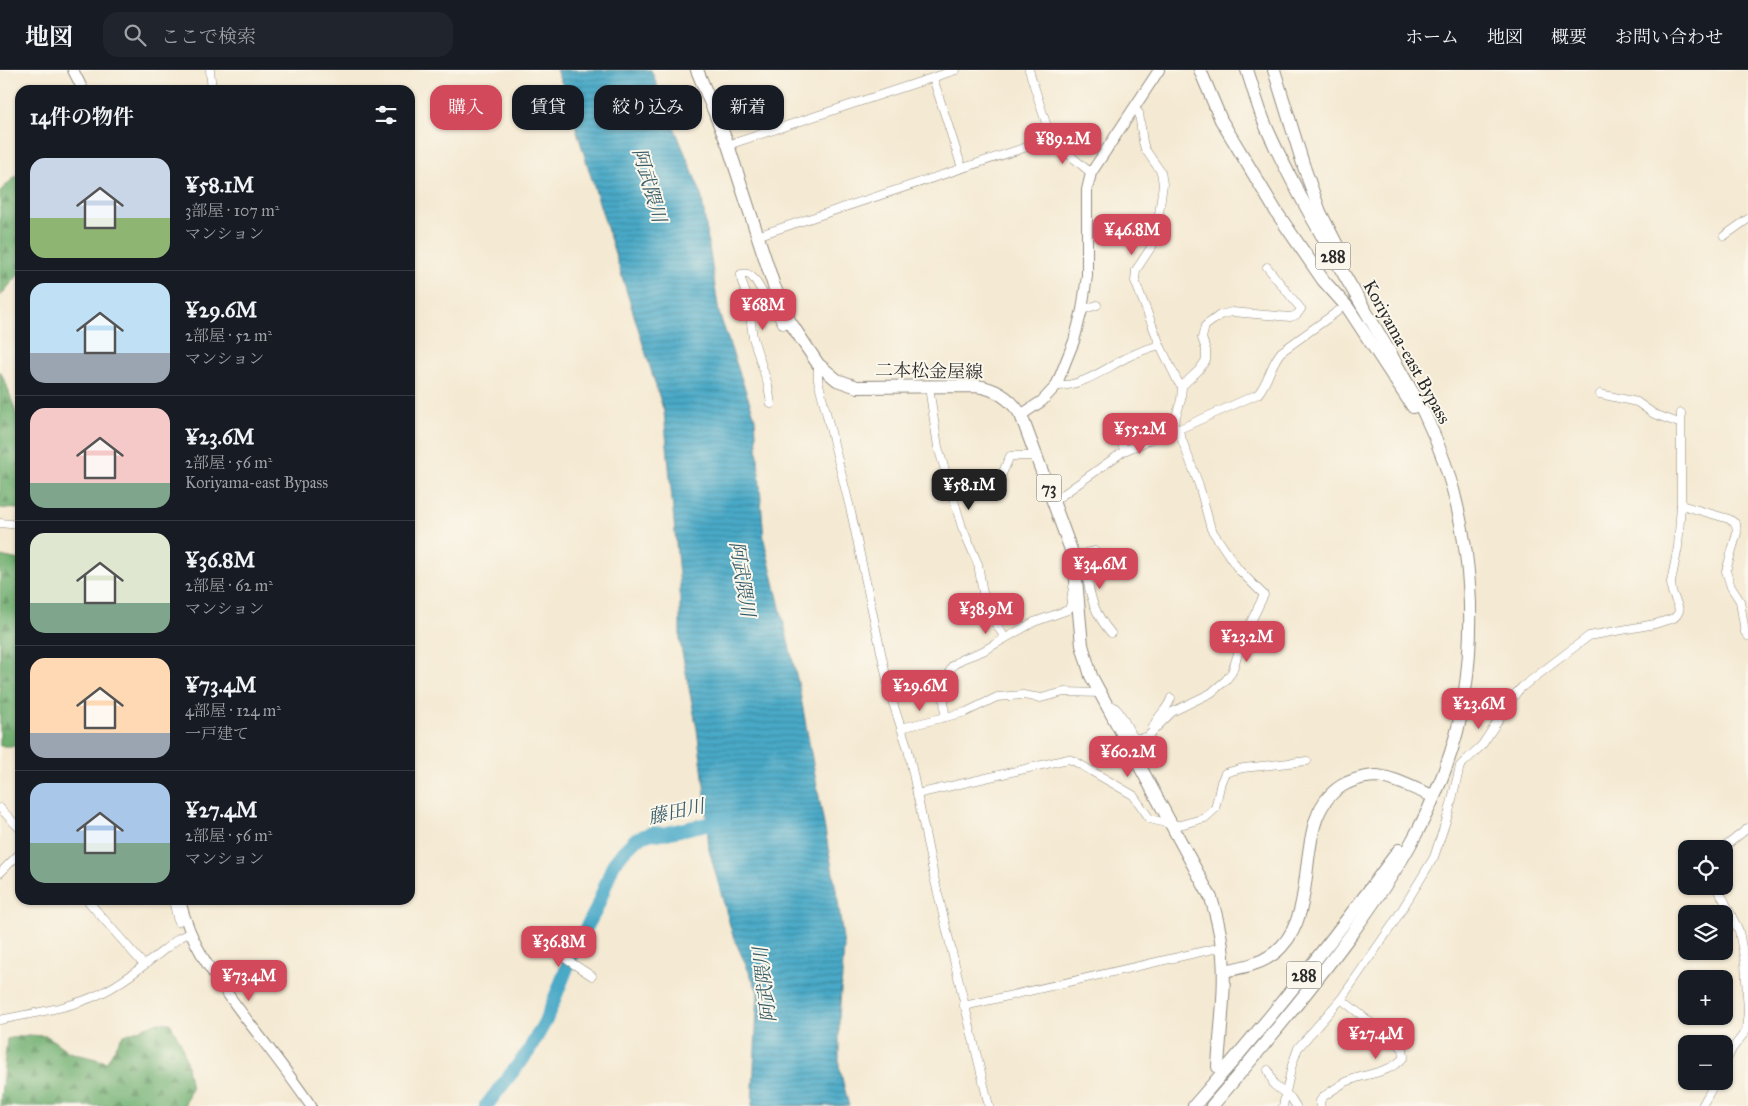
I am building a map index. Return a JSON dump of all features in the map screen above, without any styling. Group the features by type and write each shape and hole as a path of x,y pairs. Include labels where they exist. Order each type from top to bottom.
{"main road":[{"name":"二本松金屋線","path":"697,70 728,145 774,286 790,322 818,364 837,380 857,387 986,388 1007,399 1022,415 1073,556 1082,645 1091,676 1211,898 1222,947 1224,971 1218,1067"},
{"path":"1200,70 1221,120 1277,213 1323,280 1348,308 1403,393 1434,435"},
{"name":"Koriyama-east Bypass","path":"1194,1106 1289,993 1359,905 1407,839 1446,764 1464,700 1468,669 1470,602 1466,548 1451,482 1434,435 1423,410 1307,208 1267,129 1247,70"},
{"path":"1274,70 1320,212 1342,256 1403,363 1423,410"},
{"path":"1224,971 1248,967 1257,963 1282,947 1290,937 1301,910 1314,823 1322,804 1335,790 1350,782 1374,776 1392,779 1431,795"},
{"name":"Koriyama-east Bypass","path":"1212,1106 1299,1002 1368,911 1409,847 1431,795"}],"street":[{"path":"73,70 80,85"},
{"path":"210,70 212,85"},
{"path":"728,145 956,70"},
{"path":"1029,70 1051,139 1091,173"},
{"path":"1022,415 1042,400 1056,386 1074,341 1082,310 1087,269 1087,190 1091,173 1159,70"},
{"path":"933,78 962,168"},
{"path":"1134,108 1139,113 1145,149 1161,172 1163,184 1158,234 1136,270 1135,277 1160,345 1178,382 1182,386"},
{"path":"757,236 1051,139"},
{"path":"1724,236 1748,219"},
{"path":"901,728 966,712 996,697 1023,696 1041,698 1064,692 1102,698 1116,708 1131,734 1136,738 1146,737 1172,712 1211,693 1226,680 1232,672 1243,638 1264,595 1238,569 1211,529 1198,485 1175,428 1182,386 1199,370 1206,360 1206,350 1202,338 1204,326 1220,315 1232,312 1290,318 1296,316 1301,309 1267,266"},
{"path":"771,404 768,385 753,338 748,300 740,279 742,274 750,275 755,280 783,325 790,322"},
{"path":"1082,310 1096,305"},
{"path":"1054,500 1125,450 1258,394 1265,386 1275,359 1281,352 1338,311"},
{"path":"1056,386 1083,382 1128,357 1160,345"},
{"path":"818,364 818,380 851,512 890,694 908,749 964,1006 989,1106"},
{"path":"929,387 938,447 962,528 978,564 986,606 1005,638"},
{"path":"1600,394 1637,402 1654,414 1679,423"},
{"path":"1283,1106 1292,1065 1298,1048 1341,999 1393,924 1434,857 1449,812 1460,766 1482,745 1517,692 1589,636 1662,622 1674,618 1679,611 1672,592 1671,582 1678,547 1681,505 1680,413"},
{"path":"1113,429 1125,450"},
{"path":"985,492 1002,474 1010,456 1037,456"},
{"path":"1681,505 1729,519 1736,524 1737,533 1726,571 1731,587 1740,601 1748,636"},
{"path":"0,523 15,524"},
{"path":"1073,556 1095,551"},
{"path":"945,717 944,698 947,678 952,666 1034,622 1068,610 1076,575 1086,574 1090,600 1100,621 1111,633"},
{"path":"1152,731 1157,718 1170,704 1171,698"},
{"path":"917,794 1068,759 1134,795 1150,819 1170,824 1180,824 1196,821 1210,815 1215,809 1223,777 1229,772 1243,768 1307,761"},
{"path":"0,808 15,824"},
{"path":"1733,840 1748,828"},
{"path":"0,873 15,858"},
{"path":"1721,895 1739,931 1747,994 1747,1031 1733,1048"},
{"path":"91,905 144,965"},
{"path":"174,905 178,922"},
{"path":"182,905 190,933 218,982 312,1106"},
{"path":"0,1020 74,1004 94,996 111,988 179,938 190,933"},
{"path":"540,942 590,975"},
{"path":"964,1006 1222,947"},
{"path":"1320,1106 1320,1101 1323,1097 1346,1082 1380,1070 1388,1070 1404,1057 1403,1049 1399,1045 1341,999"},
{"path":"1268,1070 1274,1084 1296,1106"},
{"path":"1702,1106 1711,1090"}],"green space":[{"path":"15,177 15,279 0,296 0,191"},
{"path":"0,371 15,410 15,509 0,508"},
{"path":"0,556 15,559 15,747 0,746"},
{"path":"158,1022 170,1023 181,1043 191,1089 184,1106 0,1106 7,1039 28,1035 47,1036 69,1052 107,1062 122,1036"}],"water":[{"name":"阿武隈川","path":"556,70 651,70 657,85 594,85 594,130 675,130 701,193 719,313 755,418 764,540 799,687 838,901 844,947 839,1019 839,1066 849,1106 752,1106 758,992 733,936 709,850 704,784 697,729 680,642 680,587 664,412 577,130 584,130 584,85 563,85"}],"waterway":[{"name":"藤田川","path":"486,1106 528,1052 546,1020 574,950 596,910 613,865 623,852 636,839 652,833 662,834 725,820"}]}
